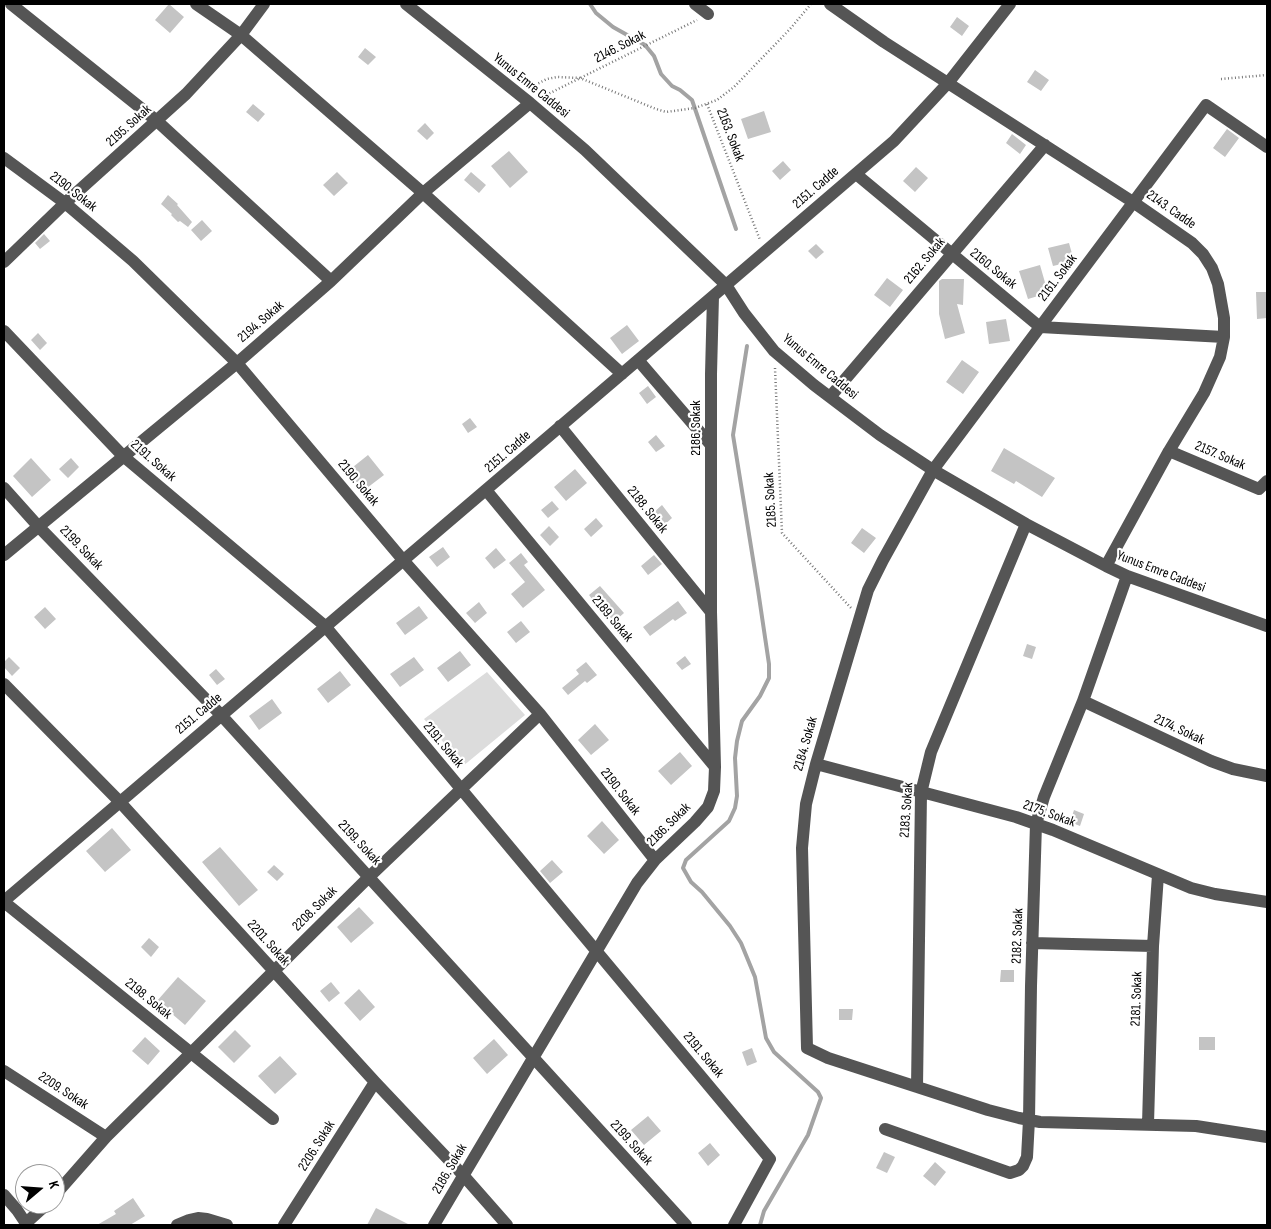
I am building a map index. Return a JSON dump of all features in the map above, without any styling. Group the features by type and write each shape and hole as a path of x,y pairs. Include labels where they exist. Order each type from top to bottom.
{"street":[{"path":"11,4 157,121 331,281"},
{"path":"196,4 241,35 423,193 622,374"},
{"name":"2195. Sokak","path":"4,262 186,94 241,35 264,4"},
{"name":"Yunus Emre Caddesi","path":"406,4 520,94 610,172 726,285 749,320 774,351 797,372 880,434 933,470 1026,524 1106,566 1127,576 1267,626"},
{"path":"695,4 708,14"},
{"name":"2143. Cadde","path":"830,4 877,37 1133,202 1192,243 1203,254 1212,268 1218,284 1224,318 1224,336 1220,356 1213,375 1106,566"},
{"name":"2151. Cadde","path":"4,901 856,174 908,127 948,83 1010,4"},
{"name":"2194. Sokak","path":"4,555 237,363 331,281 423,193 530,103"},
{"name":"2161. Sokak","path":"933,470 1206,105 1267,148"},
{"name":"2162. Sokak","path":"830,397 1045,145"},
{"name":"2190. Sokak","path":"4,158 65,204 133,261 237,363 403,560 540,714 655,860"},
{"name":"2160. Sokak","path":"856,174 1040,327"},
{"name":"2186. Sokak","path":"434,1225 636,883 655,860 708,807 714,791 716,766 711,612 710,374 713,296"},
{"path":"1040,327 1224,336"},
{"name":"2191. Sokak","path":"4,331 123,456 325,626 770,1159 734,1225"},
{"path":"638,360 711,445"},
{"name":"2188. Sokak","path":"560,426 711,612"},
{"name":"2157. Sokak","path":"1169,451 1263,485"},
{"name":"2184. Sokak","path":"917,1087 828,1058 807,1048 802,848 806,804 816,764 868,590 933,470"},
{"name":"2199. Sokak","path":"4,488 38,526 221,715 370,876 686,1225"},
{"name":"2189. Sokak","path":"486,490 716,766"},
{"name":"2183. Sokak","path":"917,1087 921,793 931,752 1026,524"},
{"name":"2182. Sokak","path":"885,1129 1010,1172 1023,1166 1027,1157 1030,1120 1032,943 1036,824 1044,797 1082,701 1127,576"},
{"name":"2201. Sokak","path":"4,684 119,801 507,1225"},
{"name":"2174. Sokak","path":"1082,701 1211,761 1256,775 1267,776"},
{"name":"2208. Sokak","path":"65,1184 106,1137 370,876 540,714"},
{"name":"2175. Sokak","path":"816,764 921,793 993,810 1036,824 1191,888 1215,894 1267,902"},
{"name":"2181. Sokak","path":"1148,1124 1153,946 1158,875"},
{"name":"2198. Sokak","path":"4,901 273,1119"},
{"path":"1032,943 1153,946"},
{"name":"2209. Sokak","path":"4,1071 106,1137"},
{"name":"2206. Sokak","path":"284,1225 375,1082"},
{"path":"917,1087 988,1110 1030,1120 1205,1127 1267,1137"},
{"path":"4,1195 26,1224 36,1214"},
{"path":"176,1225 189,1220 227,1225"}],"path":[{"name":"2163. Sokak","path":"764,252 707,104 717,100 734,87 790,29 811,4"},
{"name":"2146. Sokak","path":"530,103 708,14"},
{"path":"1222,79 1267,75"},
{"path":"520,94 546,79 557,76 580,78 644,105 666,112 707,104"},
{"name":"2185. Sokak","path":"774,351 782,533 860,617"}],"shaded area":[{"path":"487,672 525,715 463,766 424,719"}],"building":[{"path":"169,4 184,17 170,33 155,20"},
{"path":"957,17 969,26 962,36 950,27"},
{"path":"365,48 376,57 368,65 358,57"},
{"path":"1035,70 1049,80 1041,91 1027,82"},
{"path":"253,104 265,114 258,122 246,112"},
{"path":"764,111 771,132 748,139 741,119"},
{"path":"425,123 434,133 427,140 417,131"},
{"path":"1227,129 1239,138 1225,157 1213,148"},
{"path":"1012,134 1026,145 1020,154 1006,143"},
{"path":"509,151 528,172 510,188 491,166"},
{"path":"783,161 791,170 780,180 772,171"},
{"path":"916,167 928,178 915,192 903,181"},
{"path":"337,172 348,183 334,196 323,185"},
{"path":"471,172 486,185 479,193 464,180"},
{"path":"168,195 192,222 188,227 180,221 178,222 161,204"},
{"path":"202,220 212,231 201,241 191,230"},
{"path":"44,234 50,241 40,249 35,243"},
{"path":"1069,243 1074,261 1053,266 1048,248"},
{"path":"816,244 824,252 816,259 808,251"},
{"path":"1040,265 1048,293 1028,299 1019,271"},
{"path":"887,278 903,290 890,307 874,295"},
{"path":"942,279 964,279 963,305 957,304 965,333 945,339 939,314 939,281"},
{"path":"1256,292 1267,292 1267,318 1257,319"},
{"path":"1006,319 1010,341 989,344 986,322"},
{"path":"627,325 639,341 622,354 610,338"},
{"path":"38,333 47,343 40,350 31,340"},
{"path":"962,360 979,372 963,394 946,382"},
{"path":"648,386 656,397 647,404 639,393"},
{"path":"470,418 477,427 468,433 462,424"},
{"path":"656,435 665,446 656,452 648,442"},
{"path":"1004,448 1055,478 1042,497 1016,481 1014,484 991,471"},
{"path":"368,455 384,475 363,491 348,471"},
{"path":"31,458 51,480 32,497 13,476"},
{"path":"71,458 79,467 68,478 59,469"},
{"path":"575,469 587,483 566,501 554,487"},
{"path":"552,501 559,509 548,518 541,510"},
{"path":"662,505 672,518 662,527 652,514"},
{"path":"596,518 603,526 591,537 584,529"},
{"path":"549,526 559,537 550,546 540,535"},
{"path":"862,528 876,538 864,553 851,543"},
{"path":"443,547 450,557 437,567 429,557"},
{"path":"496,548 506,560 494,569 485,558"},
{"path":"521,553 528,562 524,565 545,590 523,608 511,594 525,582 509,563"},
{"path":"654,555 662,564 648,575 641,566"},
{"path":"600,586 624,613 614,622 597,601 595,603 589,595"},
{"path":"678,601 687,613 675,621 673,619 650,636 643,627"},
{"path":"479,602 487,613 475,623 466,613"},
{"path":"419,606 428,618 405,635 396,623"},
{"path":"45,607 56,619 45,629 34,617"},
{"path":"521,621 530,632 516,643 507,632"},
{"path":"1027,644 1036,647 1032,659 1023,656"},
{"path":"460,651 471,665 448,682 437,668"},
{"path":"685,656 691,664 682,670 676,663"},
{"path":"9,657 20,668 12,676 4,667 4,662"},
{"path":"414,657 424,670 400,687 390,674"},
{"path":"586,662 597,675 587,683 585,681 568,695 562,688 579,674 576,670"},
{"path":"216,669 225,679 217,685 209,675"},
{"path":"340,671 351,685 328,703 317,689"},
{"path":"272,699 282,713 259,730 249,716"},
{"path":"595,724 609,740 591,755 578,740"},
{"path":"680,752 692,766 671,785 658,771"},
{"path":"1074,810 1084,814 1080,826 1070,822"},
{"path":"602,821 619,840 604,854 587,836"},
{"path":"112,828 131,850 105,872 86,851"},
{"path":"220,847 258,890 239,906 202,862"},
{"path":"552,860 563,872 550,883 540,871"},
{"path":"274,865 284,874 277,881 267,872"},
{"path":"359,907 374,923 351,943 337,927"},
{"path":"149,938 159,947 151,957 141,947"},
{"path":"1001,970 1014,970 1014,982 1000,982"},
{"path":"178,977 206,1001 185,1025 157,1001"},
{"path":"331,982 340,993 329,1002 320,991"},
{"path":"359,989 375,1007 360,1021 344,1003"},
{"path":"839,1009 853,1009 852,1020 839,1020"},
{"path":"235,1030 251,1046 234,1063 218,1047"},
{"path":"145,1037 160,1051 148,1065 132,1051"},
{"path":"1199,1037 1215,1037 1215,1050 1199,1050"},
{"path":"494,1039 508,1055 487,1074 473,1058"},
{"path":"752,1048 757,1062 747,1066 742,1052"},
{"path":"280,1056 297,1074 275,1094 258,1076"},
{"path":"648,1116 661,1131 644,1145 631,1130"},
{"path":"710,1143 720,1155 708,1166 698,1153"},
{"path":"884,1152 895,1157 887,1173 876,1168"},
{"path":"935,1162 946,1172 935,1186 923,1176"},
{"path":"133,1198 145,1216 130,1225 97,1225 116,1214 114,1211"},
{"path":"376,1208 410,1225 367,1225"}],"waterway":[{"path":"590,4 596,13 613,27 645,45 654,56 661,74 672,86 692,100 736,229"},
{"path":"747,346 733,435 769,664 769,678 760,696 742,721 735,758 737,796 735,808 729,821 686,860 683,868 691,882 702,892 730,926 741,943 755,977 766,1038 774,1052 818,1092 821,1098 808,1135 764,1211 760,1225"}]}
